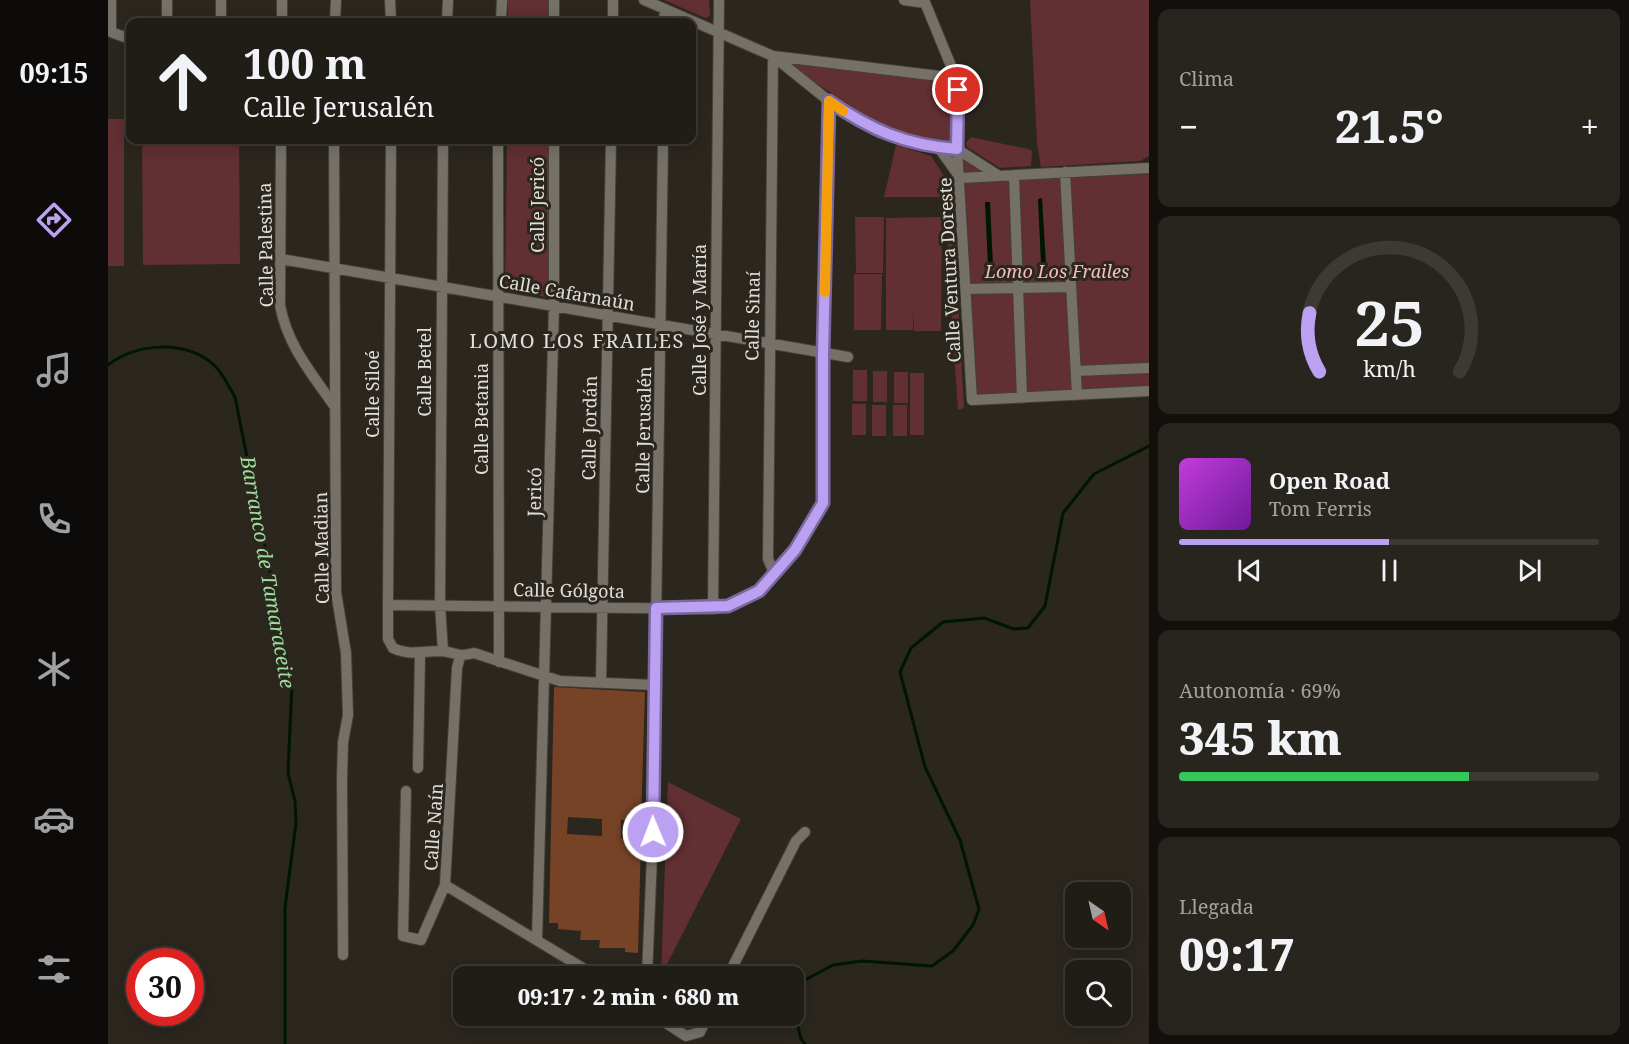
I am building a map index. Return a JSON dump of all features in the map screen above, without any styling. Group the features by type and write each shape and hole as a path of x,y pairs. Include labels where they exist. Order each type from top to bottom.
{"street":[{"path":"111,0 110,31 126,37"},
{"path":"167,0 167,18"},
{"path":"221,0 221,18"},
{"path":"282,0 282,18"},
{"path":"335,18 336,0"},
{"path":"390,0 391,18"},
{"path":"447,18 448,0"},
{"path":"501,18 502,0"},
{"path":"554,0 554,18"},
{"path":"612,18 613,0"},
{"path":"644,0 685,18"},
{"name":"Calle José y María","path":"713,609 718,0"},
{"path":"904,0 925,1"},
{"name":"Calle Ventura Doreste","path":"925,1 956,78 959,102 957,149 961,178 972,400 1022,398"},
{"path":"664,9 664,18"},
{"path":"696,23 773,56 829,101 880,133 939,148 957,149 999,176"},
{"path":"773,56 956,78"},
{"name":"Calle Sinaí","path":"773,56 768,344 768,559 775,575"},
{"name":"Calle Gólgota","path":"388,605 548,605 713,609 741,601 759,591 775,575 795,550 823,503 823,354 829,101"},
{"name":"Calle Palestina","path":"281,144 280,305 284,327 294,349 335,407"},
{"name":"Calle Madian","path":"334,144 336,592 346,653 348,715 343,742 342,779 343,955"},
{"name":"Calle Siloé","path":"391,144 388,639 393,648 402,653 420,654"},
{"name":"Calle Betel","path":"443,144 440,286 440,605 443,651"},
{"name":"Calle Betania","path":"498,144 497,605 499,662"},
{"name":"Calle Jericó","path":"554,144 554,306"},
{"name":"Calle Jordán","path":"601,682 611,144"},
{"name":"Calle Jerusalén","path":"647,966 653,832 663,144"},
{"path":"939,148 961,178 1149,168"},
{"path":"1065,172 1077,395"},
{"path":"1014,175 1022,398 1149,391"},
{"name":"Calle Cafarnaún","path":"281,259 848,357"},
{"path":"967,289 1071,287"},
{"name":"Jericó","path":"537,940 548,605 554,306"},
{"path":"1076,370 1149,368"},
{"path":"418,768 420,654 443,651 460,657 474,653 560,681 654,685"},
{"name":"Calle Naín","path":"406,791 403,936 421,940 445,885 457,668 460,657"},
{"path":"733,966 796,841 805,832"},
{"path":"445,885 580,966"},
{"path":"670,1026 686,1036 700,1032 703,1026"}],"green space":[{"path":"508,0 548,0 548,18 508,18"},
{"path":"664,0 709,0 710,16 705,18"},
{"path":"1030,0 1149,0 1149,156 1140,161 1041,167 1037,143"},
{"path":"781,60 951,80 957,149 889,131"},
{"path":"108,119 124,119 124,266 108,266"},
{"path":"971,137 1028,149 1032,151 1031,166 1000,168 967,147 966,143"},
{"path":"142,144 239,144 240,264 143,265"},
{"path":"507,144 549,144 549,298 505,287"},
{"path":"896,145 931,156 952,188 964,408 958,410 949,282 947,208 941,197 884,197"},
{"name":"Lomo Los Frailes","path":"957,149 999,176 1149,168 1149,391 972,400"},
{"path":"855,217 884,217 883,273 856,273"},
{"path":"942,217 941,331 914,331 913,307 913,330 886,330 886,218"},
{"path":"854,274 882,274 881,330 854,330"},
{"path":"853,370 867,370 867,401 853,401"},
{"path":"873,371 887,371 887,402 873,402"},
{"path":"894,372 908,372 908,403 894,403"},
{"path":"910,373 924,373 924,435 910,435"},
{"path":"852,404 866,404 866,435 852,435"},
{"path":"872,405 886,405 886,436 872,436"},
{"path":"893,405 907,405 907,436 893,436"},
{"path":"668,782 741,819 666,966 661,966"}],"shaded area":[{"path":"1042,198 1046,264 1041,264 1038,199"},
{"path":"985,202 990,202 993,266 988,266"}],"building":[{"path":"554,687 645,692 641,820 621,820 621,838 641,839 638,953 625,952 625,948 599,948 600,940 580,940 581,931 558,929 558,923 549,923","holes":["568,817 602,819 602,836 567,834"]}],"waterway":[{"name":"Barranco de Tamaraceite","path":"108,365 120,357 148,348 177,348 204,358 215,366 235,397 292,683 288,773 295,801 296,823 285,908 285,1044"},
{"path":"804,980 833,965 862,961 932,966 953,951 973,925 979,909 960,840 925,767 900,672 911,648 943,622 984,618 1014,629 1028,628 1045,606 1063,513 1094,474 1149,446"},
{"path":"798,1026 801,1039 805,1044"}],"slow traffic":[{"path":"825,292 829,101 843,111"}],"district":[{"name":"LOMO LOS FRAILES","path":"577,340"}],"route":[{"path":"653,832 652,770 656,608 713,609 741,601 759,591 795,550 823,503 823,354 829,101 880,133 939,148 957,149 958,90"}]}
